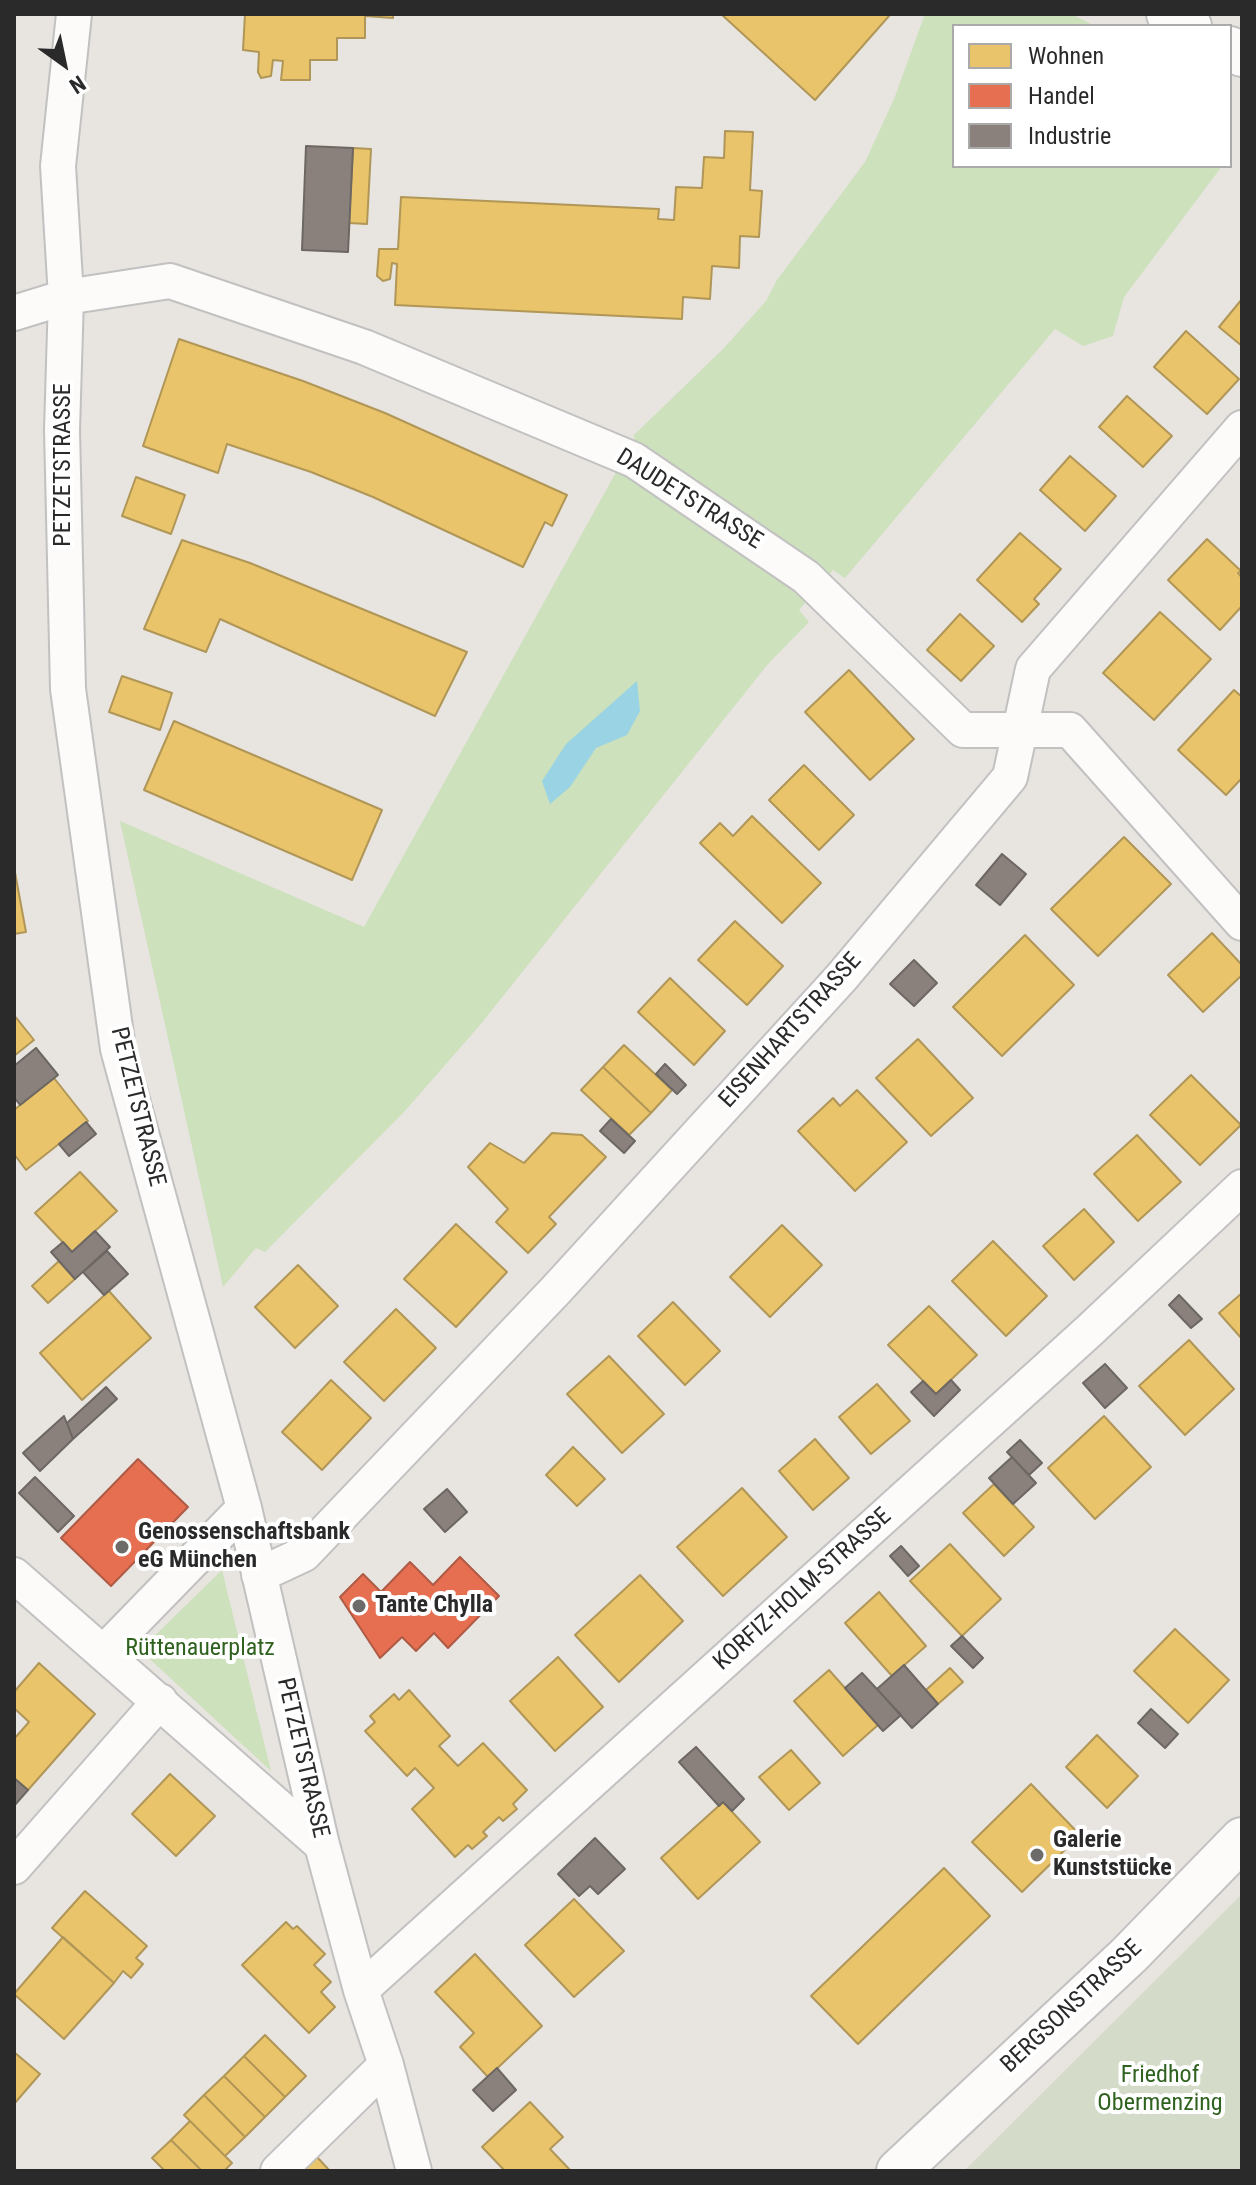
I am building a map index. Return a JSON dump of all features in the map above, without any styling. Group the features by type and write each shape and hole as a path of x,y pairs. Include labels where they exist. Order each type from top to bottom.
{"street":[{"name":"PETZETSTRASSE","path":"74,14 58,166 66,297 62,430 68,689 118,1049 244,1508 322,1845 414,2171"},
{"path":"1168,14 1186,24"},
{"name":"DAUDETSTRASSE","path":"14,313 66,297 170,281 364,347 634,460 806,577 963,730 1070,730 1242,923"},
{"name":"EISENHARTSTRASSE","path":"259,1575 304,1554 556,1290 841,978 1010,777 1033,669 1242,428"},
{"name":"KORFIZ-HOLM-STRASSE","path":"361,1990 1077,1342 1242,1187"},
{"path":"104,1652 244,1508"},
{"path":"14,1575 322,1845"},
{"path":"14,1867 160,1701"},
{"name":"BERGSONSTRASSE","path":"898,2171 1129,1955 1242,1839"},
{"path":"278,2171 386,2065"}],"green space":[{"path":"925,14 1071,14 1091,24 952,24 952,168 1221,168 1124,297 1113,336 1083,346 1055,329 845,578 833,570 799,610 809,622 768,664 480,1025 404,1112 265,1252 256,1248 223,1287 120,821 364,927 635,438 633,436 724,348 766,301 777,280 865,162 894,99"},
{"name":"Rüttenauerplatz","path":"222,1570 271,1771 140,1650"},
{"name":"Friedhof Obermenzing","path":"1242,1894 1242,2171 964,2171"}],"water":[{"path":"637,681 640,711 627,735 596,748 570,787 550,804 542,781 566,744"}],"building: Wohnen":[{"path":"245,14 393,14 393,18 365,16 365,38 337,38 337,60 310,60 310,80 281,80 283,61 273,60 271,76 261,78 258,72 259,52 243,50"},
{"path":"721,14 887,14 889,16 815,100"},
{"path":"725,131 753,132 750,190 762,191 759,237 740,236 739,268 712,266 710,299 683,297 682,319 395,305 397,264 392,263 390,279 383,281 377,276 379,249 398,249 401,197 659,209 658,219 674,220 676,187 702,188 704,157 724,158"},
{"path":"353,148 371,149 367,224 349,223"},
{"path":"1242,299 1242,346 1219,327"},
{"path":"1186,331 1239,379 1207,414 1154,367"},
{"path":"179,339 385,413 567,495 552,526 545,522 523,567 373,497 227,444 218,473 143,446"},
{"path":"1127,396 1172,436 1143,467 1099,427"},
{"path":"1070,456 1116,496 1085,531 1040,490"},
{"path":"136,477 185,495 171,534 122,516"},
{"path":"1020,533 1061,569 1034,599 1039,604 1022,622 977,580"},
{"path":"1207,539 1241,571 1238,573 1242,578 1242,606 1220,630 1168,580"},
{"path":"182,540 250,563 467,652 435,716 220,619 206,652 144,629"},
{"path":"1160,612 1211,659 1154,720 1103,673"},
{"path":"960,614 994,646 961,681 927,650"},
{"path":"849,670 914,739 870,780 805,712"},
{"path":"122,676 172,693 160,730 109,712"},
{"path":"1234,690 1242,697 1242,778 1226,795 1178,750"},
{"path":"174,721 382,810 352,880 144,790"},
{"path":"804,765 854,815 819,850 769,800"},
{"path":"752,816 821,883 782,923 700,843 720,823 733,836"},
{"path":"1124,837 1171,884 1098,956 1051,909"},
{"path":"14,867 26,932 14,934"},
{"path":"735,921 783,966 747,1005 698,960"},
{"path":"1212,933 1242,965 1242,975 1203,1012 1168,975"},
{"path":"1025,935 1074,985 1002,1056 953,1007"},
{"path":"670,978 725,1031 694,1065 638,1012"},
{"path":"14,1015 34,1040 14,1056"},
{"path":"918,1039 973,1098 931,1136 876,1078"},
{"path":"624,1045 672,1090 651,1113 603,1067"},
{"path":"603,1067 651,1113 629,1135 581,1090"},
{"path":"1191,1075 1241,1125 1200,1165 1150,1115"},
{"path":"54,1078 88,1121 26,1170 14,1154 14,1110"},
{"path":"857,1090 907,1142 855,1191 798,1131 833,1098 840,1106"},
{"path":"552,1133 582,1135 606,1157 549,1217 556,1224 528,1253 496,1222 508,1209 468,1167 490,1143 524,1163"},
{"path":"1137,1135 1181,1182 1138,1221 1094,1174"},
{"path":"80,1172 117,1211 72,1252 35,1213"},
{"path":"1084,1209 1114,1242 1074,1280 1043,1246"},
{"path":"456,1224 507,1272 456,1327 404,1279"},
{"path":"782,1225 822,1265 770,1317 730,1277"},
{"path":"993,1241 1047,1296 1006,1336 952,1281"},
{"path":"59,1261 75,1279 48,1303 32,1286"},
{"path":"298,1265 338,1306 295,1348 255,1307"},
{"path":"109,1291 151,1338 82,1400 40,1353"},
{"path":"1242,1293 1242,1339 1219,1313"},
{"path":"673,1302 720,1351 685,1385 638,1336"},
{"path":"929,1306 977,1355 936,1394 888,1345"},
{"path":"396,1309 436,1348 384,1401 344,1362"},
{"path":"1189,1340 1234,1389 1185,1435 1139,1386"},
{"path":"609,1356 664,1414 622,1453 567,1394"},
{"path":"331,1380 371,1418 322,1470 282,1432"},
{"path":"877,1384 910,1421 871,1454 839,1417"},
{"path":"1104,1416 1151,1467 1095,1519 1048,1468"},
{"path":"815,1439 849,1478 813,1510 779,1471"},
{"path":"573,1447 605,1479 577,1506 546,1475"},
{"path":"994,1484 1034,1527 1004,1556 963,1513"},
{"path":"742,1488 787,1537 723,1596 677,1547"},
{"path":"950,1544 1001,1599 962,1636 910,1581"},
{"path":"640,1575 683,1621 619,1682 575,1635"},
{"path":"879,1592 926,1646 892,1676 845,1623"},
{"path":"1175,1629 1229,1680 1188,1723 1134,1671"},
{"path":"558,1657 603,1707 555,1751 510,1701"},
{"path":"39,1663 95,1714 28,1790 14,1778 14,1739 29,1722 14,1708 14,1692"},
{"path":"950,1668 963,1682 938,1704 926,1690"},
{"path":"829,1670 878,1725 843,1756 794,1701"},
{"path":"409,1690 450,1736 439,1746 458,1766 483,1743 527,1790 513,1804 517,1809 503,1821 499,1817 483,1832 487,1836 472,1849 468,1845 455,1857 412,1809 434,1788 415,1768 407,1776 365,1731 375,1722 370,1716 394,1694 399,1700"},
{"path":"1097,1735 1138,1776 1107,1808 1066,1767"},
{"path":"791,1750 820,1783 789,1810 759,1777"},
{"path":"170,1774 215,1816 176,1856 132,1814"},
{"path":"1031,1784 1080,1835 1022,1892 972,1842"},
{"path":"723,1802 760,1842 698,1899 661,1858"},
{"path":"944,1868 990,1916 858,2044 811,1996"},
{"path":"85,1891 147,1946 136,1958 143,1964 131,1978 123,1971 114,1983 52,1928"},
{"path":"574,1899 624,1951 574,1997 525,1945"},
{"path":"286,1922 293,1929 297,1926 325,1954 314,1965 331,1982 321,1992 335,2007 309,2033 242,1965"},
{"path":"63,1937 114,1983 64,2039 14,1994"},
{"path":"475,1954 542,2026 488,2077 460,2047 474,2033 435,1992"},
{"path":"265,2035 306,2076 285,2097 244,2056"},
{"path":"14,2052 40,2074 14,2104"},
{"path":"244,2056 285,2097 265,2117 224,2076"},
{"path":"224,2076 265,2117 245,2137 204,2095"},
{"path":"204,2095 245,2137 225,2156 184,2115"},
{"path":"530,2102 563,2137 550,2149 571,2171 505,2171 482,2147"},
{"path":"190,2121 232,2163 224,2171 202,2171 171,2140"},
{"path":"171,2140 202,2171 165,2171 152,2158"},
{"path":"317,2157 330,2171 302,2171"}],"building: Handel":[{"path":"138,1459 188,1507 111,1586 61,1538"},
{"path":"460,1557 499,1596 448,1648 434,1633 416,1651 402,1637 380,1658 340,1597 363,1574 381,1592 410,1562 433,1585"}],"building: Industrie":[{"path":"306,146 353,148 348,252 302,250"},
{"path":"1002,854 1026,874 1000,905 976,885"},
{"path":"914,960 937,983 914,1006 890,984"},
{"path":"36,1048 58,1075 20,1105 14,1097 14,1066"},
{"path":"665,1064 686,1085 677,1094 656,1074"},
{"path":"611,1119 635,1141 624,1153 600,1131"},
{"path":"86,1122 96,1134 69,1156 59,1144"},
{"path":"95,1231 110,1247 75,1279 51,1252 63,1242 72,1252"},
{"path":"107,1251 128,1274 104,1295 83,1272"},
{"path":"1179,1295 1202,1319 1191,1328 1169,1305"},
{"path":"1105,1364 1127,1388 1105,1408 1083,1383"},
{"path":"951,1380 960,1390 934,1416 911,1392 923,1381 936,1394"},
{"path":"106,1387 117,1399 73,1439 67,1423"},
{"path":"64,1416 73,1439 40,1471 23,1453"},
{"path":"1020,1440 1042,1463 1029,1475 1007,1452"},
{"path":"1012,1457 1036,1483 1013,1504 989,1478"},
{"path":"35,1477 74,1516 58,1532 19,1493"},
{"path":"447,1489 467,1512 445,1532 424,1509"},
{"path":"901,1546 919,1566 908,1576 890,1556"},
{"path":"962,1636 983,1658 973,1668 951,1646"},
{"path":"904,1665 938,1704 912,1728 877,1689"},
{"path":"862,1673 901,1715 883,1731 845,1688"},
{"path":"1151,1709 1178,1734 1165,1748 1138,1723"},
{"path":"696,1747 744,1799 732,1811 723,1802 719,1806 679,1762"},
{"path":"14,1778 28,1790 14,1806"},
{"path":"595,1838 625,1869 598,1894 590,1886 579,1896 558,1874"},
{"path":"497,2068 516,2090 493,2111 473,2090"}],"place":[{"name":"Genossenschaftsbank eG München","path":"122,1547"},
{"name":"Tante Chylla","path":"359,1606"},
{"name":"Galerie Kunststücke","path":"1037,1855"}]}
